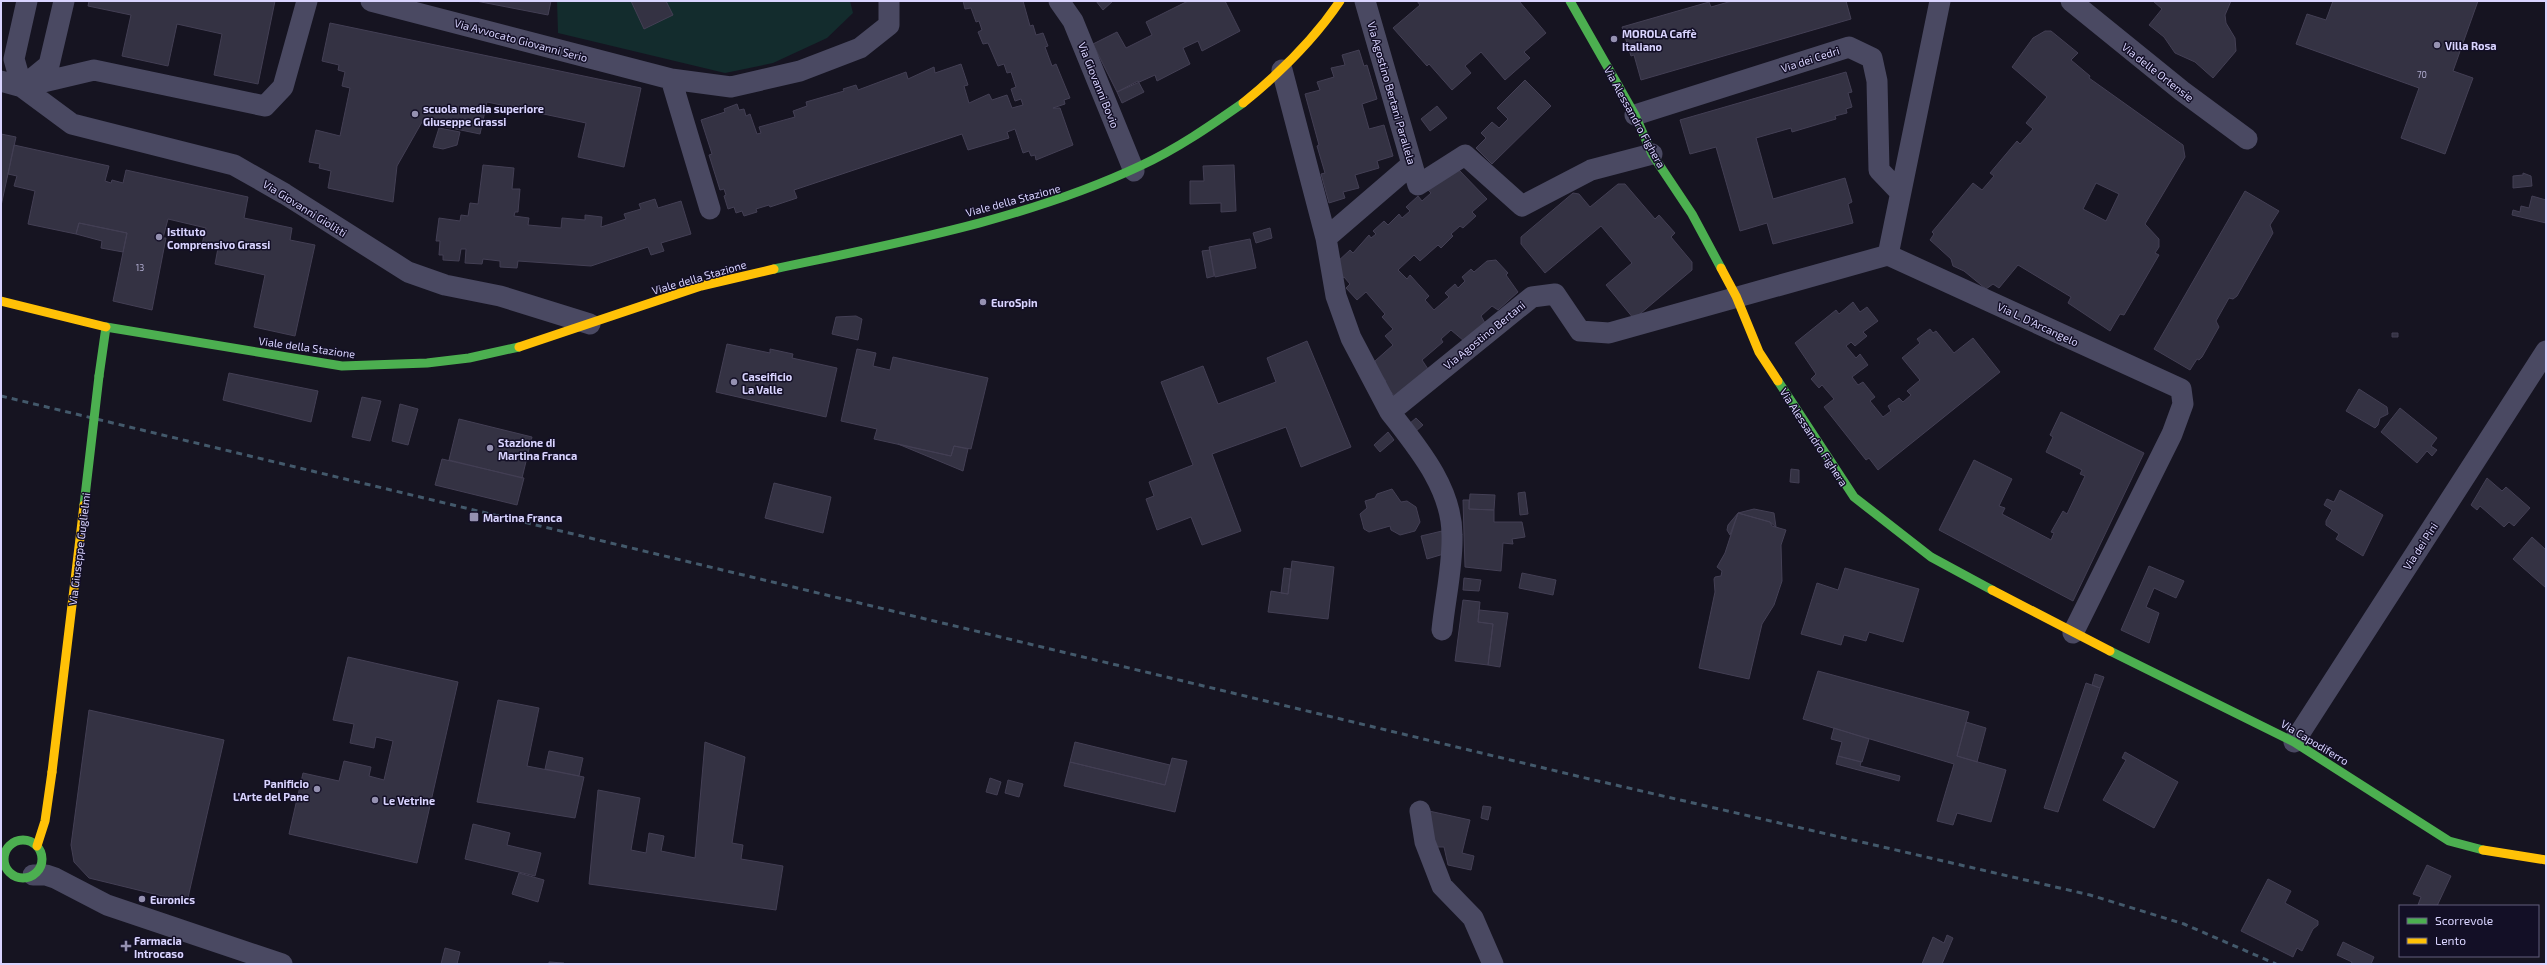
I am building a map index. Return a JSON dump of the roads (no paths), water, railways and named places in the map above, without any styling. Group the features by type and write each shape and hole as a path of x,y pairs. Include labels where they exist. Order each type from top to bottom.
{"main road":[{"name":"Viale della Stazione","path":"1,301 106,326 303,361 342,366 381,367 458,360 512,349 728,279 862,252 1031,209 1081,193 1134,171 1215,124 1282,70 1303,49 1340,1"},
{"name":"Via Alessandro Fighera","path":"1570,1 1635,115 1652,154 1692,214 1736,296 1759,352 1841,480 1854,497 1880,520 1931,557 2073,632"},
{"name":"Via Giuseppe Guglielmi","path":"38,860 52,772 106,326"},
{"name":"Via Capodiferro","path":"2073,632 2294,742 2449,841 2485,850 2546,860"},
{"name":"Via Giuseppe Guglielmi","path":"35,812 52,772"},
{"path":"23,836 27,840 38,860 28,878 14,876 5,867 2,860 5,844 23,836"}],"street":[{"path":"27,1 14,59 22,87 50,65 64,1"},
{"name":"Via Giovanni Giolitti","path":"22,87 94,70 266,106 283,87 307,1"},
{"name":"Via Avvocato Giovanni Serio","path":"371,1 671,79 732,88 800,71 860,48 889,25 889,1"},
{"name":"Via Giovanni Bovio","path":"1059,1 1073,21 1134,171"},
{"name":"Via Agostino Bertani Parallela","path":"1365,1 1418,186 1465,155 1522,206 1591,170 1652,154"},
{"path":"1736,296 1888,255 1940,1"},
{"name":"Via delle Ortensie","path":"2071,1 2182,91 2248,139"},
{"name":"Via dei Cedri","path":"1635,115 1849,47 1872,58 1877,81 1879,170 1900,191"},
{"path":"1282,70 1326,238 1336,296 1352,338 1390,412 1434,472 1446,499 1452,535 1442,630"},
{"path":"671,79 710,208"},
{"name":"Via Giovanni Giolitti","path":"1,81 22,87 72,124 234,165 285,194 408,272 445,285 500,296 590,324"},
{"path":"1326,238 1412,164"},
{"name":"Via L. D'Arcangelo","path":"1888,255 2180,389 2183,404 2172,434 2073,632"},
{"name":"Via Agostino Bertani","path":"1390,412 1532,297 1555,294 1580,331 1609,333 1736,296"},
{"name":"Via dei Pini","path":"2294,742 2546,351"},
{"path":"1420,811 1425,842 1442,886 1473,918 1493,964"},
{"path":"38,860 55,878 107,905 282,964"}],"railway":[{"path":"1,396 1581,777 2090,895 2184,924 2276,964"}],"place":[{"name":"MOROLA Caffè Italiano","path":"1614,39"},
{"name":"Villa Rosa","path":"2437,45"},
{"name":"scuola media superiore Giuseppe Grassi","path":"415,114"},
{"name":"Istituto Comprensivo Grassi","path":"159,237"},
{"name":"EuroSpin","path":"983,302"},
{"name":"Caseificio La Valle","path":"734,382"},
{"name":"Stazione di Martina Franca","path":"490,448"},
{"name":"Martina Franca","path":"474,517"},
{"name":"Panificio L'Arte del Pane","path":"317,789"},
{"name":"Le Vetrine","path":"375,800"},
{"name":"Euronics","path":"142,899"},
{"name":"Farmacia Introcaso","path":"126,946"}]}
